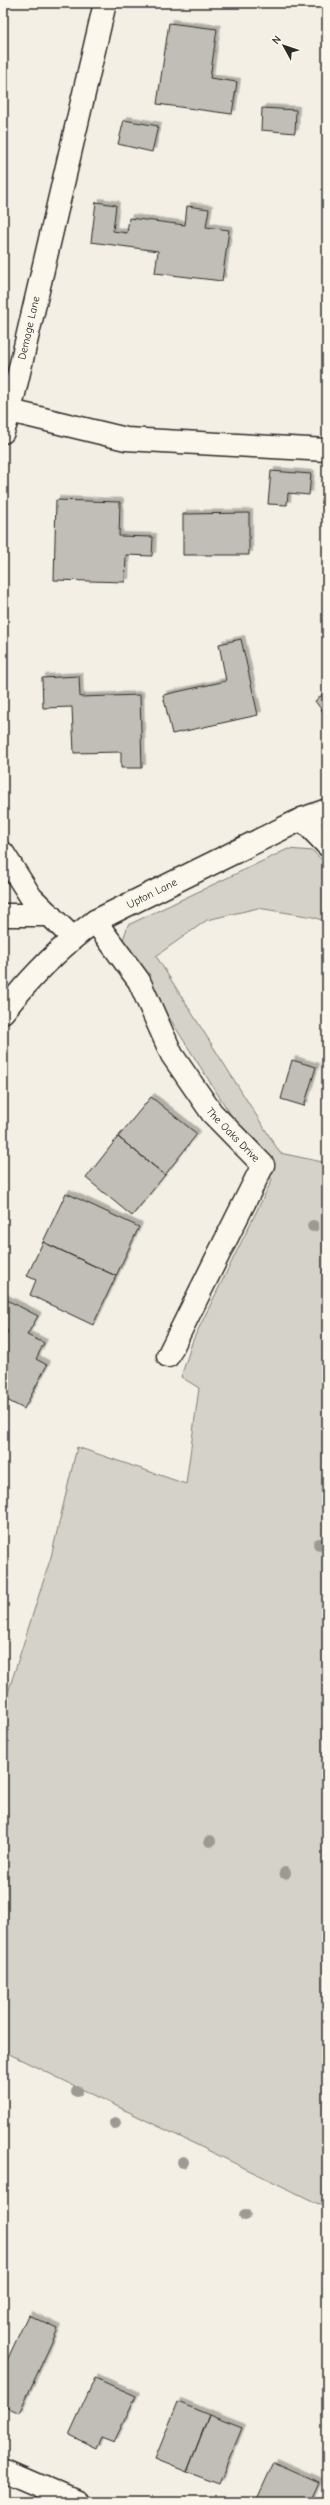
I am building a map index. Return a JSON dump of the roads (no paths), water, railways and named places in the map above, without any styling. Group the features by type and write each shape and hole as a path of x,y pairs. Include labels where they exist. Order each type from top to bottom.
{"street":[{"name":"Demage Lane","path":"3,432 10,411 104,3"},
{"path":"10,411 126,440 327,450"},
{"name":"Upton Lane","path":"3,1012 23,987 72,938 95,921 302,819 327,810"},
{"path":"302,819 327,845"},
{"path":"3,853 31,897 72,938"},
{"path":"3,915 50,915"},
{"name":"The Oaks Drive","path":"95,921 139,981 172,1055 212,1113 263,1165 168,1356"},
{"path":"3,2470 77,2502"}]}
